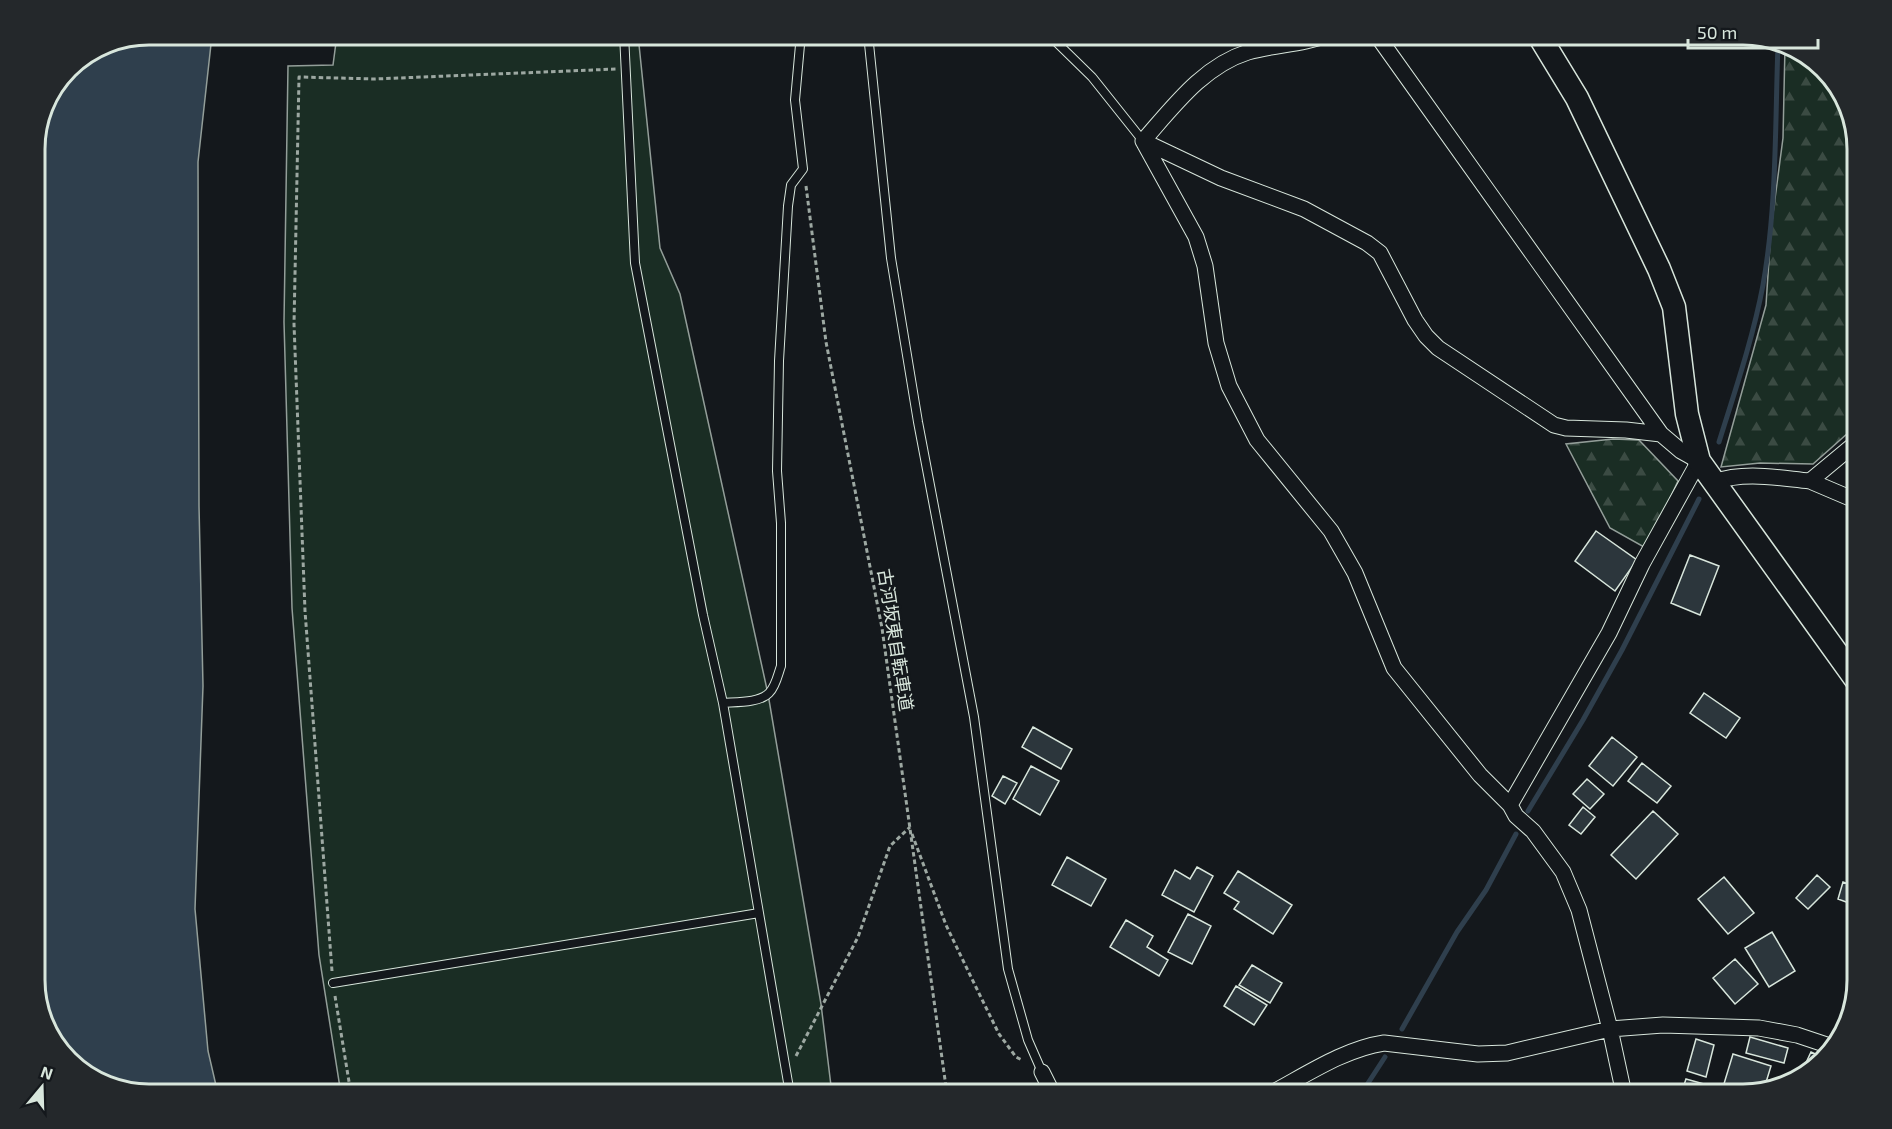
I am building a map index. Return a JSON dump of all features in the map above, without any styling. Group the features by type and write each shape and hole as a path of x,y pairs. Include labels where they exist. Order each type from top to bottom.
{"street":[{"path":"1143,141 1184,95 1227,59 1285,45"},
{"path":"1384,45 1660,434 1681,451 1699,461"},
{"path":"1545,45 1577,98 1659,269 1674,308 1687,414 1699,461 1847,667"},
{"path":"1143,141 1221,178 1304,209 1367,243 1380,253 1415,320 1438,348 1554,425 1566,428 1626,430 1660,434"},
{"path":"1143,141 1196,237 1205,266 1216,343 1230,386 1257,440 1331,531 1354,573 1394,668 1480,775 1510,805 1516,816 1533,831 1563,872 1579,910 1622,1084"},
{"path":"1810,481 1847,450"},
{"path":"1510,805 1609,633 1642,564 1699,461"},
{"path":"1714,482 1730,477 1746,476 1810,481 1847,497"},
{"path":"1290,1084 1350,1052 1384,1043 1478,1054 1507,1053 1610,1029 1663,1025 1759,1028 1797,1035 1825,1044"},
{"path":"1042,1072 1048,1084"}],"lane":[{"path":"624,45 635,263 703,615 723,703 788,1084"},
{"path":"723,703 751,700 768,694 774,686 781,666 781,523 777,471 779,361 788,206 791,185 803,169 795,100 800,45"},
{"path":"869,45 891,258 918,422 974,717 1008,969 1020,1016 1042,1072"},
{"path":"1059,45 1092,77 1143,141"},
{"path":"333,983 759,913"}],"path":[{"path":"349,1084 333,983 304,587 294,324 299,77 375,79 625,69"},
{"name":"古河坂東自転車道","path":"806,192 826,342 882,628 945,1084"},
{"path":"787,1075 821,1004 858,937 890,846 910,827 946,925 999,1034 1016,1057 1042,1072"}],"green space":[{"path":"336,45 639,45 660,248 680,294 768,694 821,1004 831,1084 339,1084 319,955 292,608 284,322 288,66 333,65"},
{"path":"1785,54 1812,71 1821,80 1836,103 1845,129 1847,142 1847,434 1813,464 1760,463 1721,467 1766,305 1771,229 1783,138"},
{"path":"1613,439 1639,440 1678,481 1655,531 1644,547 1610,528 1566,444"}],"water":[{"path":"149,45 211,45 198,162 199,506 203,686 195,909 208,1051 216,1084 135,1083 109,1076 86,1063 75,1054 59,1032 51,1013 45,987 45,142 56,103 66,86 80,71 97,59 116,51"}],"building":[{"path":"1596,531 1637,560 1615,591 1575,561"},
{"path":"1690,555 1719,566 1700,615 1671,603"},
{"path":"1704,693 1740,718 1726,738 1690,713"},
{"path":"1033,727 1072,749 1061,769 1022,747"},
{"path":"1612,737 1637,757 1613,786 1589,766"},
{"path":"1642,763 1671,786 1657,803 1628,781"},
{"path":"1031,766 1059,781 1040,815 1013,799"},
{"path":"1003,776 1017,783 1005,804 992,796"},
{"path":"1587,779 1604,794 1590,809 1573,794"},
{"path":"1583,807 1595,817 1581,834 1569,825"},
{"path":"1653,811 1678,834 1636,879 1611,855"},
{"path":"1067,857 1106,879 1091,906 1052,885"},
{"path":"1197,867 1213,876 1194,912 1162,895 1175,870 1190,879"},
{"path":"1238,871 1292,905 1273,934 1234,909 1239,902 1224,893"},
{"path":"1817,875 1830,887 1808,909 1796,898"},
{"path":"1724,877 1754,913 1728,934 1698,899"},
{"path":"1843,882 1847,883 1847,902 1838,899"},
{"path":"1188,914 1211,926 1192,964 1168,952"},
{"path":"1126,920 1153,936 1147,947 1168,960 1159,976 1110,947"},
{"path":"1772,932 1795,971 1769,987 1745,948"},
{"path":"1735,959 1758,984 1735,1004 1713,978"},
{"path":"1252,965 1282,983 1270,1003 1239,985"},
{"path":"1236,986 1267,1005 1254,1025 1224,1006"},
{"path":"1750,1037 1788,1048 1784,1063 1746,1053"},
{"path":"1696,1039 1714,1045 1706,1077 1687,1071"},
{"path":"1811,1052 1816,1054 1806,1063"},
{"path":"1733,1054 1771,1066 1766,1081 1724,1084"},
{"path":"1686,1079 1704,1084 1684,1084"}],"waterway":[{"path":"1719,442 1754,325 1768,255 1775,165 1778,51"},
{"path":"1528,811 1622,650 1699,499"},
{"path":"1402,1029 1457,932 1486,890 1516,834"},
{"path":"1367,1084 1385,1057"}]}
